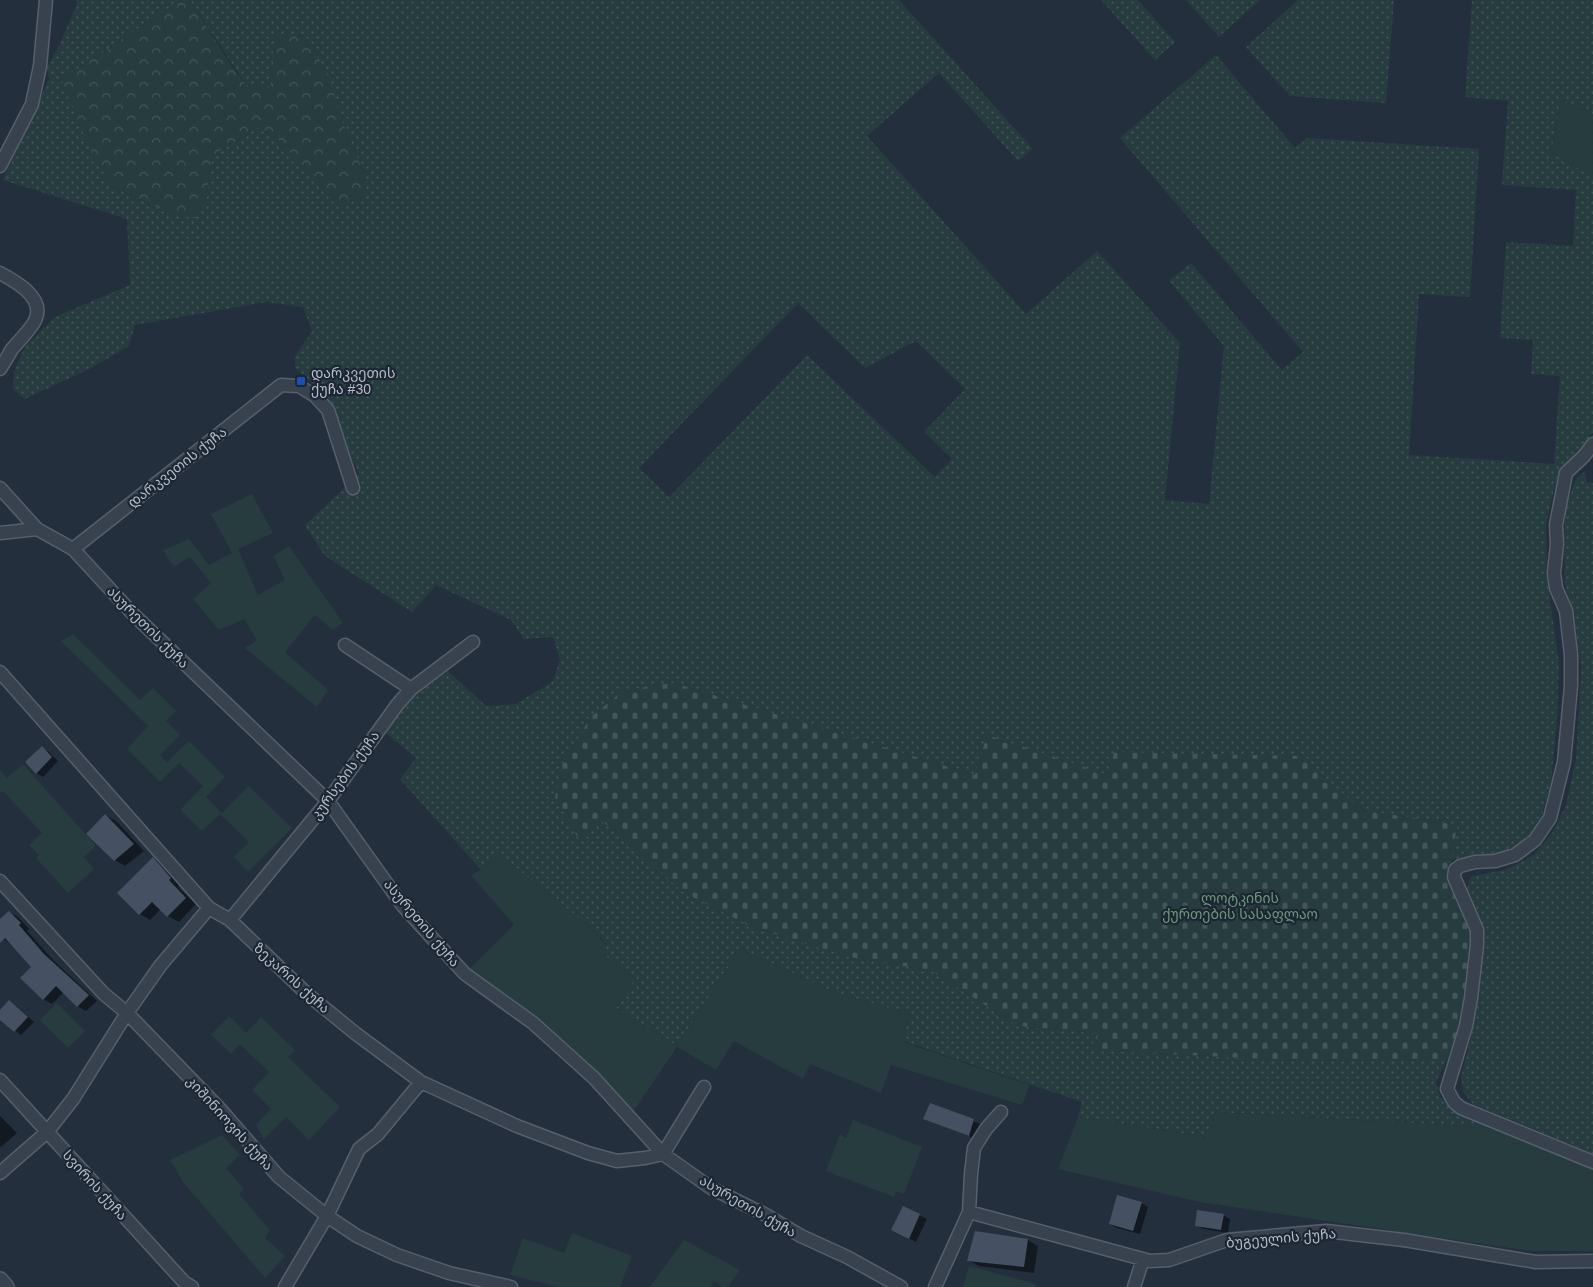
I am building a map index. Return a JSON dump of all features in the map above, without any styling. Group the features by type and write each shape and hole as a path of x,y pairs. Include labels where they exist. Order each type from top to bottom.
{"street":[{"path":"0,166 32,104 40,66 46,0"},
{"path":"0,273 31,295 38,306 36,318 11,351 0,370"},
{"name":"დარკვეთის ქუჩა","path":"73,549 281,385 300,386 315,396 328,410 353,488"},
{"path":"1593,444 1584,456 1566,473 1556,525 1557,544 1554,573 1556,588 1566,611 1571,655 1571,686 1564,762 1550,818 1535,840 1515,855 1494,861 1474,862 1460,866 1455,870 1454,877 1477,930 1477,945 1466,1026 1447,1089 1454,1102 1461,1108 1593,1162"},
{"name":"ასურეთის ქუჩა","path":"0,488 37,529 73,549 134,615 328,801 403,906 465,974 533,1023 594,1078 663,1154 711,1188 764,1214 801,1236 847,1257 901,1287"},
{"path":"0,533 37,529"},
{"name":"კურსების ქუჩა","path":"230,920 328,801 396,705 411,689 473,642"},
{"path":"344,645 411,689"},
{"name":"ზეკარის ქუჩა","path":"0,672 209,908 230,920 306,992 355,1033 421,1082 517,1126 588,1153 617,1161 663,1154"},
{"name":"კიშინიოვის ქუჩა","path":"0,881 104,994 126,1013 220,1109 279,1177 327,1216 357,1236 397,1255 449,1273 511,1287"},
{"path":"0,1173 47,1132 73,1099 126,1013 160,966 209,908"},
{"name":"სვირის ქუჩა","path":"0,1080 184,1282 192,1287"},
{"path":"285,1287 327,1216 359,1149 378,1134 421,1082"},
{"path":"663,1154 704,1086"},
{"path":"935,1287 969,1212 974,1148 986,1129 1001,1112"},
{"name":"ბუგეულის ქუჩა","path":"969,1212 1150,1262 1169,1260 1227,1240 1326,1231 1404,1240 1536,1262 1593,1261"},
{"path":"1134,1287 1143,1259"},
{"path":"0,1280 6,1287"}],"green space":[{"path":"76,0 181,0 61,80 111,186 174,215 206,201 212,156 259,127 277,138 307,168 364,173 345,129 271,66 272,88 246,85 190,0 899,0 1033,149 1018,161 939,73 867,136 1026,314 1097,251 1180,343 1165,500 1209,504 1224,346 1169,281 1191,263 1282,370 1303,352 1120,138 1216,55 1295,148 1307,138 1479,149 1470,297 1419,294 1409,455 1554,464 1560,376 1531,374 1533,340 1500,338 1506,242 1573,246 1576,190 1502,185 1508,101 1465,97 1472,0 1593,0 1593,114 1561,100 1551,153 1593,176 1593,432 1555,485 1546,524 1547,577 1559,664 1557,720 1551,783 1539,825 1517,846 1498,853 1452,859 1457,825 1362,810 1339,791 1114,752 1109,776 987,736 975,775 674,683 603,822 630,843 752,927 850,957 932,971 1018,1026 1098,1033 1090,1050 1301,1061 1447,1059 1436,1082 1440,1097 1498,1128 1215,1112 1208,1137 1078,1117 1082,1102 903,1041 909,1014 836,993 740,949 677,1046 616,1008 635,979 602,954 607,945 590,927 499,855 481,870 400,779 416,758 386,733 406,702 448,671 486,706 516,704 553,681 560,660 553,637 524,639 511,620 436,585 412,612 324,555 305,525 359,474 321,391 295,367 295,356 312,331 303,307 266,302 135,325 129,346 93,367 25,399 13,389 14,371 25,347 55,317 130,285 127,219 3,180 49,79 47,67 58,48 77,4","holes":["798,303 865,368 916,341 965,389 924,432 952,459 935,477 807,355 669,497 639,468"]},
{"path":"181,0 190,0 229,62 246,85 271,88 271,66 275,35 304,34 327,72 345,129 364,173 365,194 343,207 277,138 259,127 212,156 206,201 196,218 174,215 111,186 90,149 61,80"},
{"path":"1101,0 1138,0 1175,42 1155,60"},
{"path":"1186,0 1260,0 1219,37"},
{"path":"1298,0 1394,0 1386,103 1290,96 1246,47"},
{"path":"1561,100 1593,114 1593,176 1551,153"},
{"path":"1585,471 1587,482 1593,483 1593,1154 1473,1104 1464,1093 1461,1077 1472,1034 1482,930 1466,894 1469,881 1472,876 1505,870 1534,855 1553,832 1566,805 1576,759 1581,667 1573,611 1564,582 1565,508 1575,481"},
{"path":"252,494 273,533 238,549 258,595 285,580 273,556 289,546 343,623 333,630 315,615 285,652 328,690 317,707 245,648 257,640 244,619 219,630 193,599 211,583 190,557 174,567 163,550 189,539 209,565 232,553 211,514"},
{"path":"73,634 140,700 153,688 176,711 166,721 180,735 160,755 167,762 189,741 225,777 206,797 222,813 249,786 292,828 248,872 234,857 249,842 220,814 202,831 180,810 203,786 179,763 160,782 127,749 148,726 61,641"},
{"name":"ლოტკინის ქურთების სასაფლაო","path":"674,683 975,775 987,735 1109,775 1114,752 1299,756 1362,810 1457,825 1450,885 1470,931 1470,957 1463,1020 1447,1059 1301,1061 1090,1050 1098,1033 1018,1026 932,971 850,957 752,927 683,892 630,843 603,822 578,838 555,798 562,764 591,717 624,690"},
{"path":"23,764 96,846 84,857 94,869 68,893 36,858 39,855 29,845 42,833 3,791 0,793 0,770 7,778"},
{"path":"499,854 590,927 607,946 603,954 635,979 616,1008 677,1046 740,949 836,993 909,1014 903,1042 1030,1085 1022,1105 891,1065 881,1093 810,1064 803,1079 734,1041 716,1070 677,1047 633,1112 467,971 514,925 471,875 481,870"},
{"path":"57,1003 85,1031 68,1048 40,1020"},
{"path":"229,1016 246,1033 261,1017 295,1050 288,1057 340,1107 309,1140 286,1117 264,1139 256,1125 271,1109 252,1090 269,1072 240,1044 231,1054 211,1035"},
{"path":"1215,1112 1498,1128 1593,1169 1593,1251 1530,1251 1200,1202 1058,1169 1078,1117 1208,1137"},
{"path":"853,1120 922,1147 904,1194 896,1191 894,1197 826,1171 840,1134 846,1138"},
{"path":"222,1135 240,1155 226,1168 244,1189 239,1194 270,1230 265,1238 285,1256 265,1278 183,1182 170,1160"},
{"path":"572,1233 632,1256 620,1287 560,1287 510,1275 523,1238 564,1253"},
{"path":"684,1240 740,1270 728,1287 722,1287 714,1281 711,1287 650,1287"},
{"path":"969,1266 1036,1284 1035,1287 963,1287"}],"building":[{"path":"42,746 52,757 36,774 25,762"},
{"path":"105,814 134,844 114,861 86,834"},
{"path":"153,857 171,878 169,880 186,898 167,917 152,902 139,915 117,893"},
{"path":"9,911 21,923 19,925 44,954 89,995 77,1007 56,986 43,1000 20,978 31,967 5,938 0,943 0,919"},
{"path":"9,1000 28,1017 14,1032 0,1020 0,1010"},
{"path":"930,1103 974,1119 969,1136 923,1119"},
{"path":"1117,1195 1142,1202 1133,1231 1109,1224"},
{"path":"903,1206 920,1214 909,1239 891,1230"},
{"path":"1197,1210 1224,1214 1221,1230 1195,1226"},
{"path":"975,1231 1028,1239 1024,1267 967,1261"}],"place":[{"name":"დარკვეთის ქუჩა #30","path":"301,381"}]}
